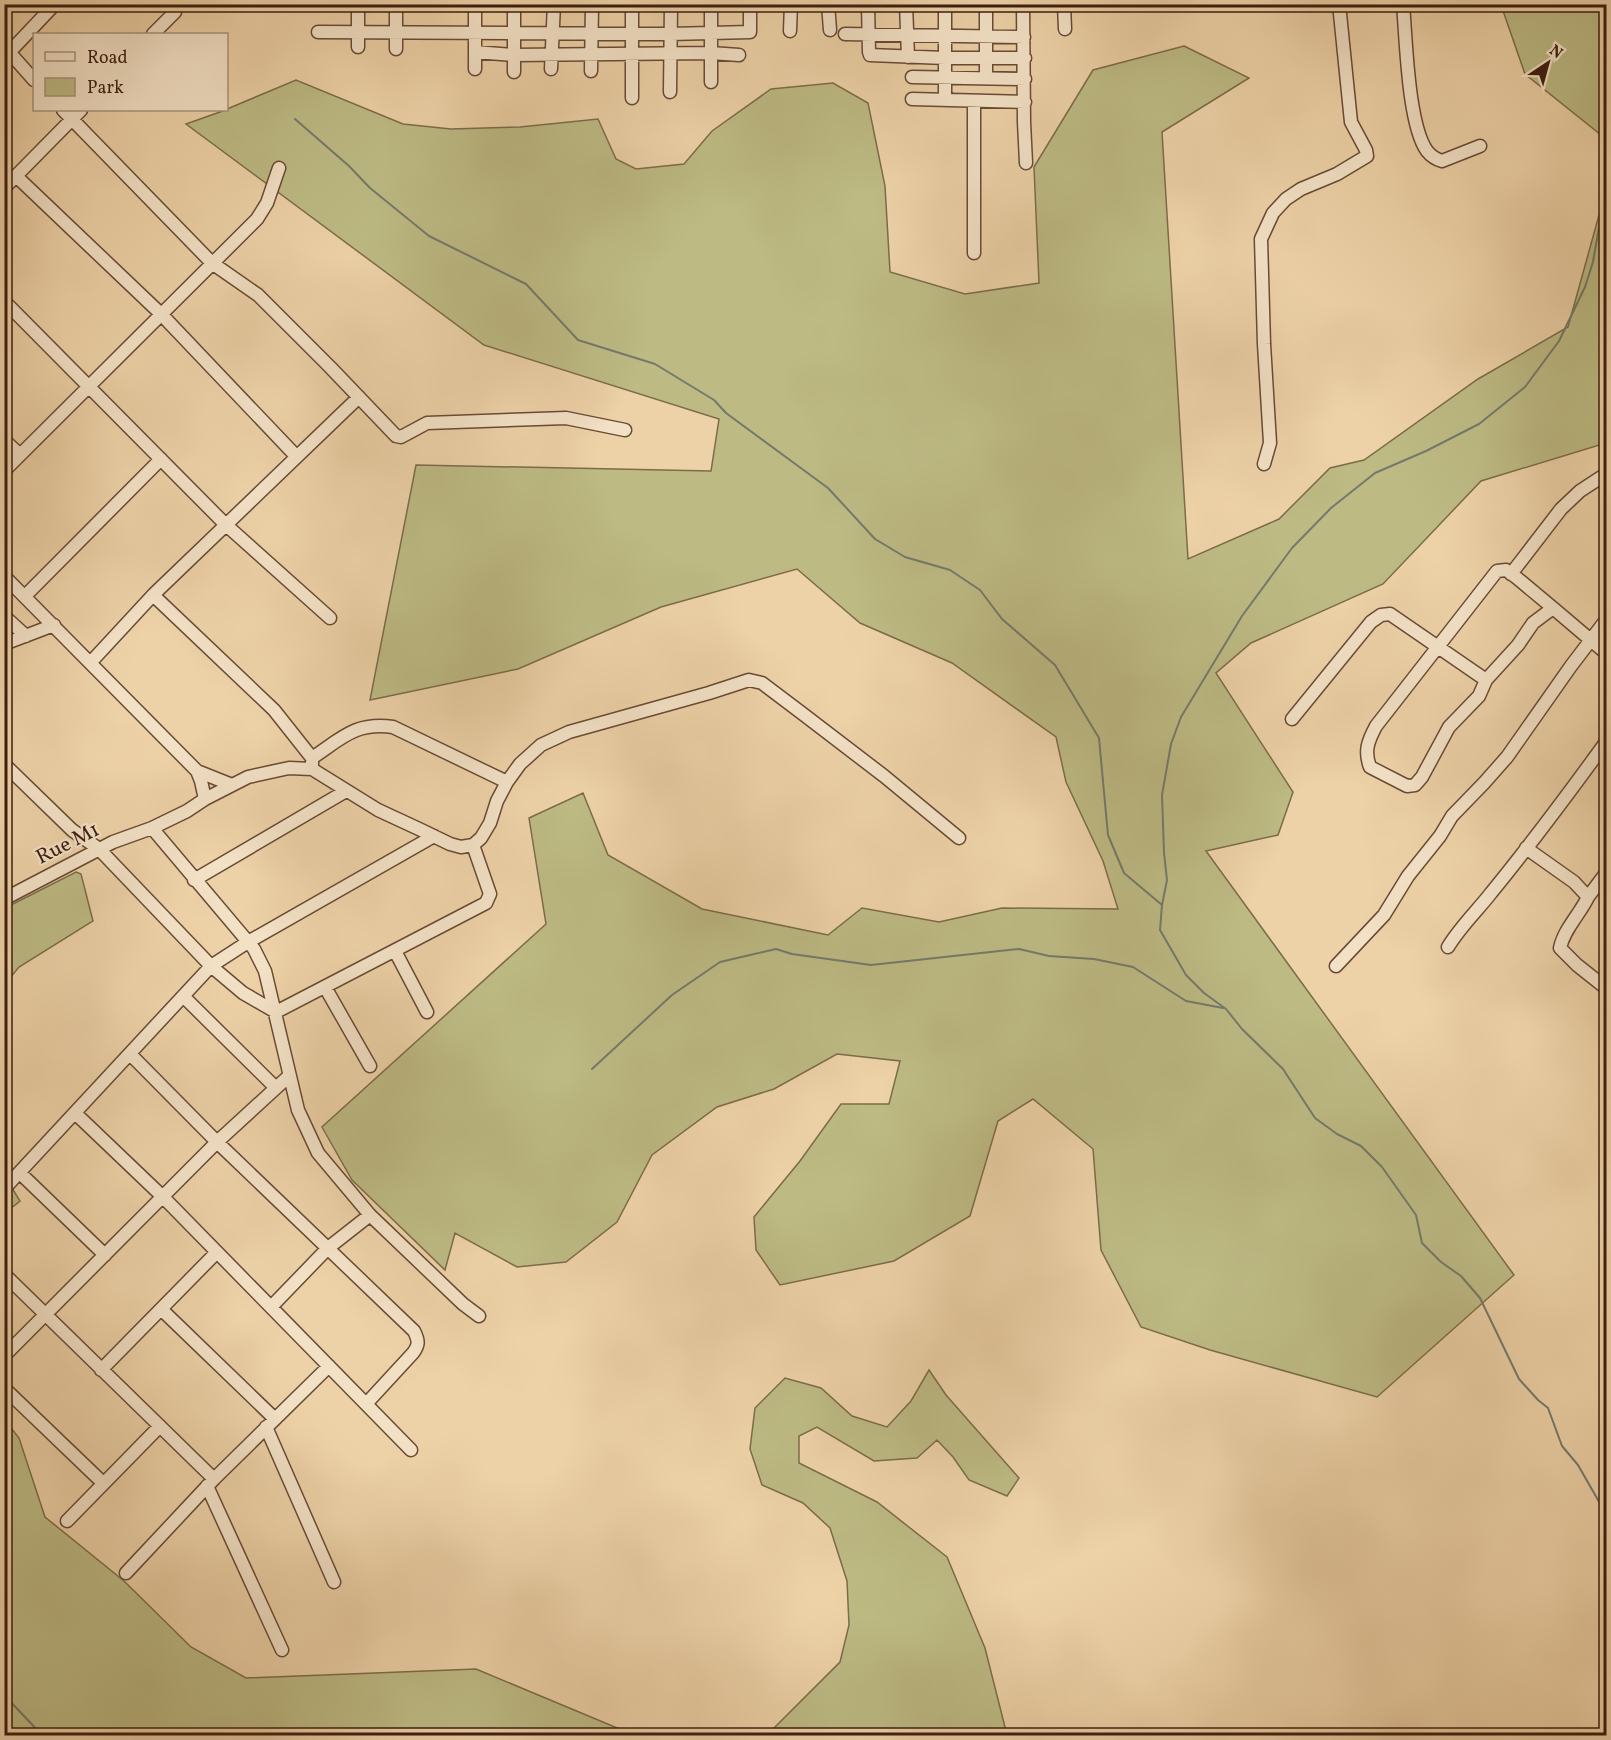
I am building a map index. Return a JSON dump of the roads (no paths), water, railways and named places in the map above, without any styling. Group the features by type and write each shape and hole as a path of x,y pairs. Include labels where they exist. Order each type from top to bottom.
{"street":[{"path":"33,79 7,56 55,4"},
{"path":"154,33 175,12 175,4"},
{"path":"358,4 358,47"},
{"path":"396,4 396,49"},
{"path":"475,4 475,69"},
{"path":"514,4 514,72"},
{"path":"551,69 554,4"},
{"path":"591,71 592,4"},
{"path":"632,4 632,98"},
{"path":"670,92 671,4"},
{"path":"711,4 711,82"},
{"path":"318,32 553,34 750,32 750,4"},
{"path":"790,4 790,31"},
{"path":"828,4 830,30"},
{"path":"868,4 870,55 1025,58"},
{"path":"906,4 908,57"},
{"path":"945,4 945,100"},
{"path":"986,4 986,78"},
{"path":"1023,4 1026,164"},
{"path":"1064,4 1065,29"},
{"path":"1264,464 1270,443 1261,239 1273,213 1286,199 1301,189 1337,174 1367,156 1351,122 1339,4"},
{"path":"1403,4 1412,106 1425,149 1436,159 1442,161 1480,146"},
{"path":"845,34 1024,37"},
{"path":"475,52 514,55 711,53 739,55"},
{"path":"912,77 1025,79"},
{"path":"912,99 1025,102"},
{"path":"974,102 974,253"},
{"path":"4,188 77,114 212,263 258,295 391,432 401,437 427,423 555,418 566,418 625,430"},
{"path":"4,471 263,211 279,168"},
{"path":"16,176 161,314 296,456"},
{"path":"4,301 225,524 330,618"},
{"path":"91,662 153,595 359,397"},
{"path":"4,440 20,455"},
{"path":"25,596 161,459"},
{"path":"1511,574 1561,509 1580,491 1606,474"},
{"path":"1552,608 1533,623 1518,645 1486,680 1479,696 1449,727 1422,777 1415,785 1407,786 1370,768 1366,758 1367,743 1376,726 1497,570 1506,570 1552,608 1590,640 1606,653"},
{"path":"4,576 197,771 205,799"},
{"path":"153,595 274,710 312,764 346,791 378,810 461,847 473,845 481,838 490,823 497,801 507,782 530,754 541,745 569,732 749,680 762,683 884,776 959,838"},
{"path":"1292,719 1371,622 1381,615 1390,614 1486,680"},
{"path":"4,616 26,636"},
{"path":"1336,966 1384,915 1408,876 1435,843 1452,816 1507,757 1606,620"},
{"path":"4,644 54,625"},
{"path":"312,764 353,731 378,725 393,727 507,782"},
{"path":"1448,947 1458,931 1555,813 1606,742"},
{"path":"4,764 72,831 99,849 211,966 243,993 276,1012"},
{"name":"Rue M1","path":"4,899 99,849 187,811 248,777 312,764"},
{"path":"197,771 232,785"},
{"path":"194,880 346,791"},
{"path":"152,828 254,949 265,971 298,1110 318,1153 370,1215 463,1304 479,1316"},
{"path":"4,1189 211,966 248,942 434,836"},
{"path":"276,1012 486,903 490,894 473,845"},
{"path":"1526,848 1574,882 1588,897"},
{"path":"1606,873 1563,937 1560,948 1606,988"},
{"path":"394,951 427,1012"},
{"path":"325,987 370,1066"},
{"path":"183,996 276,1088"},
{"path":"130,1054 217,1142 414,1331 418,1339 418,1346 366,1404"},
{"path":"4,1356 217,1142 289,1076"},
{"path":"75,1113 163,1197 411,1450"},
{"path":"20,1173 105,1255"},
{"path":"271,1306 328,1248 370,1215"},
{"path":"101,1370 217,1252"},
{"path":"4,1274 160,1426 210,1483 282,1650"},
{"path":"160,1309 271,1423 334,1582"},
{"path":"126,1573 210,1483 329,1366"},
{"path":"4,1388 103,1483"},
{"path":"67,1521 160,1426"}],"waterway":[{"path":"295,119 349,166 370,188 429,236 526,284 578,340 655,364 714,400 726,413 828,488 875,539 905,557 950,570 980,590 1002,619 1055,665 1099,738 1108,835 1124,873 1162,905"},
{"path":"1606,157 1603,204 1593,262 1585,287 1559,341 1525,387 1479,424 1426,451 1375,473 1331,508 1292,548 1242,616 1181,717 1171,744 1162,795 1167,880 1160,930 1186,975 1204,993 1226,1009 1242,1029 1283,1069 1315,1118 1337,1134 1361,1146 1382,1167 1416,1215 1422,1243 1441,1262 1461,1276 1480,1298 1519,1379 1548,1408 1562,1446 1578,1465 1606,1514"},
{"path":"592,1069 672,995 720,962 776,949 792,954 871,965 1019,949 1049,956 1094,959 1133,967 1186,1001 1223,1008"},
{"path":"4,1695 43,1736"},
{"path":"1590,1736 1606,1729"}]}
